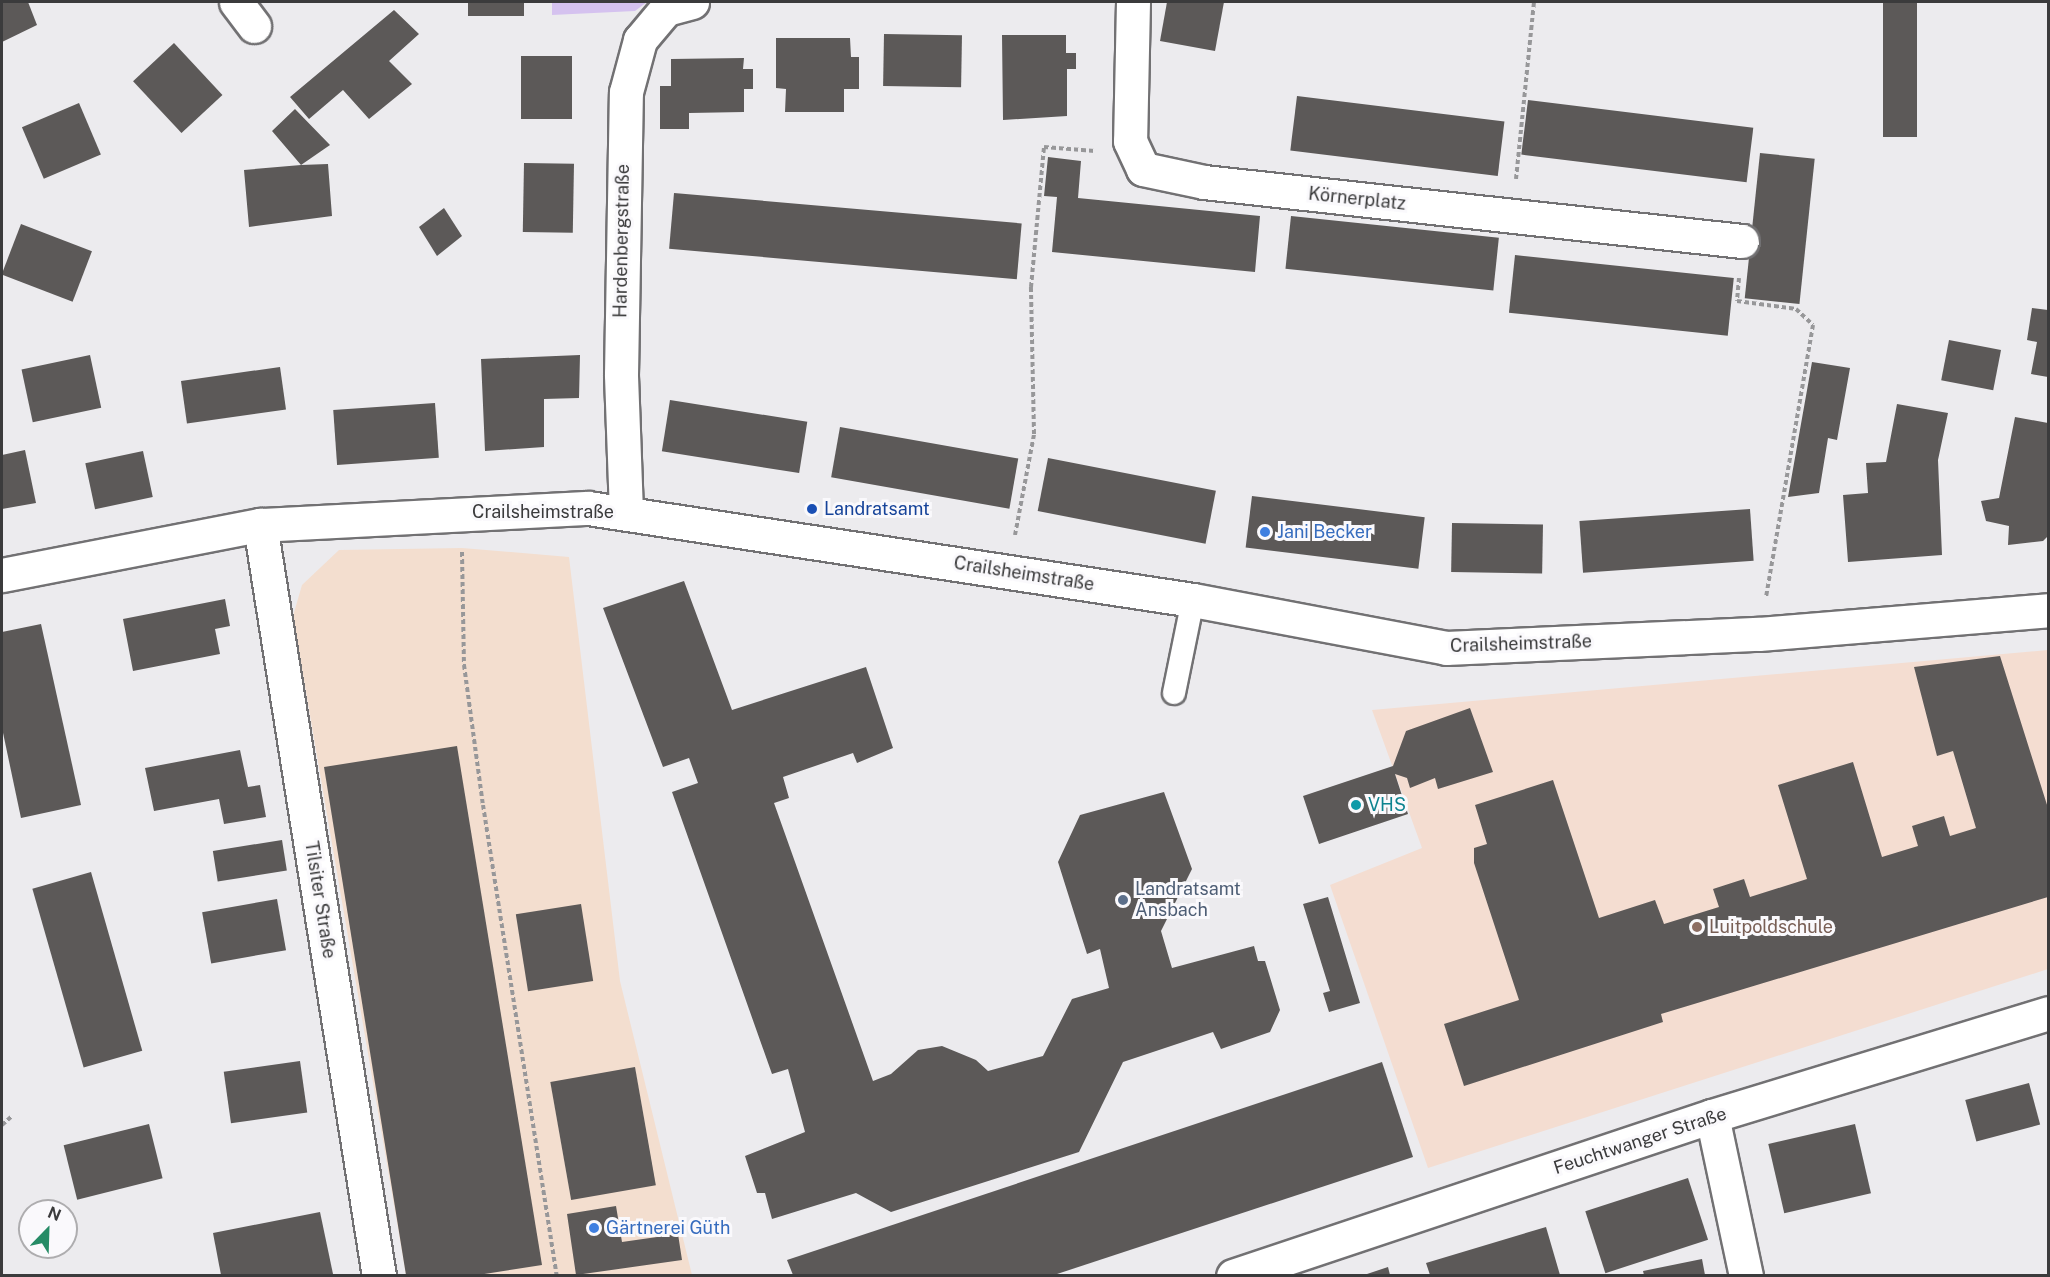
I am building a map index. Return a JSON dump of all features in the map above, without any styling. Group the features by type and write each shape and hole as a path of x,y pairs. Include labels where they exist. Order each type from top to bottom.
{"street":[{"name":"Hardenbergstraße","path":"626,512 621,374 626,92 640,40 666,9 692,2"},
{"path":"1132,2 1130,141 1136,153"},
{"name":"Körnerplatz","path":"1136,153 1143,169 1204,182 1742,241"},
{"name":"Crailsheimstraße","path":"2,575 260,525 461,512 626,512 1193,600 1446,648 1759,634 2049,610"},
{"name":"Tilsiter Straße","path":"260,525 379,1275"},
{"name":"Feuchtwanger Straße","path":"1233,1275 1713,1116 2049,1013"},
{"path":"1713,1116 1746,1275"}],"lane":[{"path":"1174,693 1193,600"}],"path":[{"path":"1513,216 1534,2"},
{"path":"1008,571 1034,434 1031,287 1044,147 1136,153"},
{"path":"1742,241 1737,301 1796,309 1813,325 1759,634"},
{"path":"461,512 464,665 557,1275"},
{"path":"2,1125 11,1117"}],"shaded area":[{"path":"552,2 647,2 635,11 552,15"},
{"path":"462,548 569,557 620,981 692,1275 406,1275 293,616 302,585 339,550"},
{"name":"Luitpoldschule","path":"2048,650 2048,969 1428,1168 1330,885 1422,848 1372,710"}],"building":[{"path":"2,2 28,2 37,25 2,42"},
{"path":"468,2 524,2 524,16 468,16"},
{"path":"1167,2 1224,2 1215,51 1160,41"},
{"path":"1883,2 1917,2 1917,137 1883,137"},
{"path":"394,10 419,34 389,61 412,84 369,119 343,90 309,119 290,97"},
{"path":"884,34 962,35 961,87 883,86"},
{"path":"1002,35 1066,35 1066,53 1076,53 1076,69 1067,69 1067,116 1003,120"},
{"path":"776,38 850,38 851,57 859,57 859,89 844,89 844,112 785,112 786,89 776,88"},
{"path":"174,43 222,95 181,133 133,81"},
{"path":"521,56 572,56 572,119 521,119"},
{"path":"744,58 743,69 753,69 753,89 744,89 744,112 689,113 689,129 660,129 660,86 671,86 671,59"},
{"path":"1297,96 1504,121 1498,176 1290,151"},
{"path":"1528,100 1753,128 1747,182 1521,155"},
{"path":"79,103 101,155 44,179 22,127"},
{"path":"295,109 330,145 301,165 272,131"},
{"path":"1760,153 1815,159 1799,304 1745,298"},
{"path":"1048,157 1081,161 1078,198 1260,216 1255,272 1052,252 1057,197 1044,196"},
{"path":"524,163 574,164 573,233 523,232"},
{"path":"328,164 332,216 249,227 244,170"},
{"path":"674,193 1022,223 1017,279 669,249"},
{"path":"444,208 462,236 437,256 419,227"},
{"path":"1291,216 1499,238 1493,291 1285,269"},
{"path":"21,224 92,251 73,302 2,275"},
{"path":"1515,255 1734,278 1728,336 1509,313"},
{"path":"2032,308 2048,310 2048,377 2031,374 2037,342 2027,340"},
{"path":"1949,340 2001,350 1993,390 1941,380"},
{"path":"90,355 101,408 33,422 22,370"},
{"path":"580,355 579,398 544,399 544,447 485,451 481,359"},
{"path":"1812,362 1850,368 1837,440 1828,438 1819,493 1788,497"},
{"path":"280,367 286,410 187,423 181,381"},
{"path":"670,400 807,422 799,473 662,451"},
{"path":"435,403 439,458 337,465 333,410"},
{"path":"1897,404 1948,413 1938,460 1942,555 1848,562 1843,495 1868,493 1866,463 1886,462"},
{"path":"2015,417 2048,423 2048,536 2043,541 2008,545 2009,526 1986,521 1981,501 1999,498"},
{"path":"840,427 1018,458 1009,509 831,477"},
{"path":"25,450 36,503 2,509 2,455"},
{"path":"143,451 153,497 95,509 85,463"},
{"path":"1048,458 1216,491 1206,544 1038,511"},
{"path":"1252,496 1425,517 1418,569 1246,548"},
{"path":"1750,509 1754,561 1583,573 1579,521"},
{"path":"1452,523 1543,525 1542,574 1451,572"},
{"name":"Landratsamt Ansbach","path":"684,581 732,710 866,667 893,748 857,763 853,753 783,777 789,798 774,803 873,1081 891,1074 918,1050 942,1046 976,1060 988,1071 1043,1056 1072,999 1109,988 1100,949 1087,954 1058,862 1080,815 1164,792 1192,869 1161,931 1172,968 1254,946 1258,961 1265,961 1280,1010 1270,1032 1221,1049 1213,1032 1123,1062 1079,1152 891,1212 856,1193 772,1219 765,1193 757,1193 745,1156 805,1132 788,1069 772,1074 672,792 698,783 689,758 663,767 603,608"},
{"path":"225,599 230,626 215,629 220,654 133,671 123,619"},
{"path":"41,624 81,805 21,818 2,728 2,632"},
{"path":"2000,656 2048,808 2048,897 1661,1014 1663,1022 1464,1086 1444,1024 1519,1000 1474,863 1474,848 1487,844 1475,805 1553,780 1599,918 1655,900 1664,924 1719,907 1713,889 1744,879 1750,897 1807,879 1778,785 1853,762 1882,857 1918,846 1912,826 1944,816 1950,836 1976,828 1953,751 1937,756 1914,667"},
{"path":"1470,708 1493,772 1438,789 1435,778 1410,788 1407,778 1395,774 1408,814 1319,844 1303,796 1393,766 1406,731"},
{"path":"457,746 542,1265 478,1275 406,1275 324,767"},
{"path":"240,750 248,787 260,785 266,817 224,824 219,799 154,811 145,768"},
{"path":"282,840 287,871 218,882 213,851"},
{"path":"91,872 142,1051 84,1068 32,889"},
{"path":"1328,897 1360,1003 1329,1012 1323,993 1330,991 1303,904"},
{"path":"277,899 286,950 211,963 202,912"},
{"path":"581,904 593,981 528,991 516,914"},
{"path":"300,1061 307,1112 231,1123 224,1072"},
{"path":"1382,1062 1413,1157 1054,1275 793,1275 787,1260"},
{"path":"635,1067 656,1185 571,1200 550,1082"},
{"path":"2029,1083 2040,1125 1976,1142 1965,1100"},
{"path":"149,1124 163,1178 77,1199 64,1145"},
{"path":"1855,1124 1871,1193 1784,1213 1768,1144"},
{"path":"1688,1178 1708,1240 1605,1273 1585,1211"},
{"name":"Gärtnerei Güth","path":"616,1206 622,1242 678,1234 682,1260 576,1275 567,1214"},
{"path":"320,1212 333,1274 221,1275 213,1233"},
{"path":"1546,1227 1560,1275 1430,1275 1426,1263"},
{"path":"1702,1259 1705,1275 1644,1275 1643,1271"},
{"path":"1388,1267 1390,1275 1364,1275"}],"place":[{"name":"Landratsamt","path":"812,509"},
{"name":"Jani Becker","path":"1265,532"},
{"name":"VHS","path":"1356,805"},
{"name":"Landratsamt Ansbach","path":"1123,900"},
{"name":"Luitpoldschule","path":"1697,927"},
{"name":"Gärtnerei Güth","path":"594,1228"}]}
